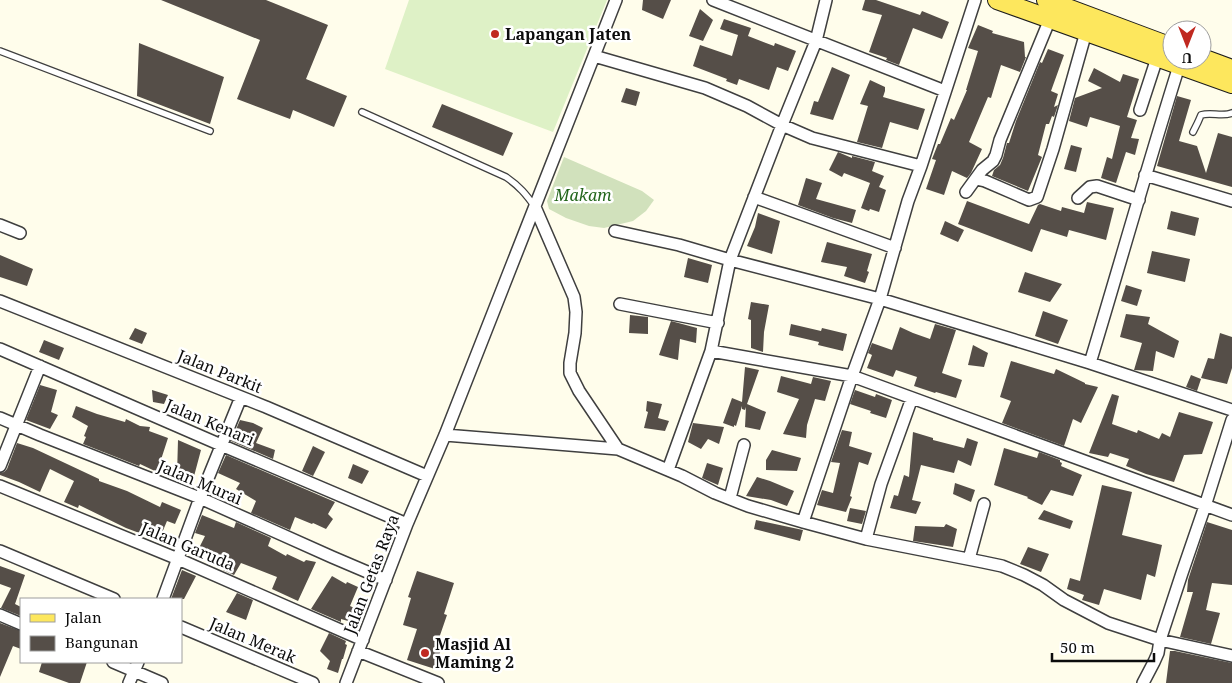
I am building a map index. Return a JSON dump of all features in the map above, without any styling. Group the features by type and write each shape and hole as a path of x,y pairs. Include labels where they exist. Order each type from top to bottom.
{"main road":[{"path":"997,0 1050,8 1162,60"},
{"path":"1088,24 1162,44"},
{"path":"1212,62 1232,69"},
{"path":"1191,70 1232,84"}],"street":[{"name":"Jalan Getas Raya","path":"346,683 407,524 445,434 616,0"},
{"path":"713,0 945,92"},
{"path":"668,470 711,351 730,260 816,41 826,0"},
{"path":"803,522 880,299 908,201 975,0"},
{"path":"966,192 996,155 1050,8"},
{"path":"976,179 985,181 1028,200 1037,197 1053,149 1088,24"},
{"path":"594,56 706,88 812,138 921,166"},
{"path":"1140,110 1157,58"},
{"path":"1090,363 1178,70"},
{"path":"1145,175 1232,202"},
{"path":"1078,198 1090,187 1097,186 1139,200"},
{"path":"754,197 895,248"},
{"path":"535,207 574,297 576,312 575,332 570,373 579,391 618,449"},
{"path":"0,226 20,233"},
{"path":"615,231 679,245 880,299 1090,363 1232,410"},
{"name":"Jalan Parkit","path":"0,301 241,397 426,476"},
{"path":"620,304 718,322"},
{"name":"Jalan Kenari","path":"0,349 221,446 407,524"},
{"path":"711,351 852,376 1232,515"},
{"path":"0,466 40,366"},
{"path":"163,598 200,498 241,397"},
{"path":"866,539 881,484 912,398"},
{"name":"Jalan Murai","path":"0,418 200,498 332,558 386,580"},
{"path":"1143,683 1154,662 1232,420"},
{"path":"445,434 618,449 748,506 866,539 1002,566 1043,584 1064,600 1108,623 1160,640 1232,656"},
{"path":"730,498 744,445"},
{"name":"Jalan Garuda","path":"0,486 178,559 363,640"},
{"path":"969,559 984,504"},
{"path":"0,552 112,598"},
{"path":"0,615 20,624"},
{"name":"Jalan Merak","path":"182,627 312,683"},
{"path":"358,651 438,683"},
{"path":"119,663 136,666 162,683"},
{"path":"129,683 136,666"}],"lane":[{"path":"0,51 210,131"},
{"path":"362,112 506,177 526,194 535,207"},
{"path":"1192,132 1201,115 1208,113 1226,115 1232,113"}],"green space":[{"name":"Lapangan Jaten","path":"409,0 607,0 553,132 385,69"},
{"name":"Makam","path":"564,157 642,191 654,200 646,211 633,221 604,228 589,226 566,218 549,209 547,201"}],"building":[{"path":"161,0 266,0 328,25 306,79 347,96 334,127 293,110 290,119 237,99 260,40"},
{"path":"643,0 671,0 663,19 642,10"},
{"path":"865,0 876,0 920,15 922,11 949,22 942,39 913,28 899,65 886,60 887,58 869,52 882,15 862,10"},
{"path":"700,9 713,20 703,41 689,36"},
{"path":"724,19 751,28 748,36 774,46 775,43 796,51 788,71 777,67 769,90 739,79 737,85 726,81 727,79 693,66 700,45 732,56 738,35 720,29"},
{"path":"978,25 993,31 992,33 1024,42 1026,57 1020,72 1001,65 991,98 988,97 969,142 982,149 967,178 952,171 944,195 926,189 936,160 932,159 951,118 954,120 967,90 978,51 968,48"},
{"path":"139,43 224,77 210,124 137,96"},
{"path":"1048,49 1064,55 1051,91 1058,94 1054,107 1058,105 1054,117 1052,116 1049,124 1046,124 1038,155 1042,157 1028,191 992,176 994,170 1000,165 1040,62 1042,63"},
{"path":"832,67 850,75 833,120 810,114 814,101 818,102"},
{"path":"1094,68 1120,82 1123,74 1139,79 1127,117 1137,120 1131,138 1139,139 1135,155 1126,152 1116,183 1101,178 1107,157 1112,159 1120,126 1090,117 1087,127 1069,121 1075,98 1102,88 1088,81"},
{"path":"870,80 885,87 883,97 925,109 918,130 890,122 882,148 857,142 868,106 860,104"},
{"path":"626,88 640,92 636,106 621,102"},
{"path":"1177,96 1191,100 1179,141 1197,146 1206,173 1218,133 1232,137 1232,187 1157,166"},
{"path":"442,104 513,133 503,156 432,127"},
{"path":"1071,145 1082,148 1076,172 1064,169"},
{"path":"838,152 852,158 852,156 875,162 872,171 884,176 879,187 886,190 879,212 861,208 870,183 844,173 842,177 829,170"},
{"path":"806,178 822,183 816,199 856,210 852,223 798,205"},
{"path":"967,201 1029,224 1040,204 1061,211 1062,207 1084,213 1087,202 1114,208 1106,240 1069,230 1067,237 1041,229 1032,252 958,224"},
{"path":"1171,211 1199,218 1195,236 1167,229"},
{"path":"758,213 780,221 772,254 747,246 755,227"},
{"path":"945,221 964,230 958,242 940,234"},
{"path":"827,242 872,254 865,283 844,276 847,267 821,262"},
{"path":"1152,251 1190,259 1185,282 1147,273"},
{"path":"0,255 33,269 27,286 0,277"},
{"path":"688,258 712,265 708,283 684,277"},
{"path":"1025,272 1062,284 1050,302 1018,292"},
{"path":"1126,285 1142,290 1137,306 1121,301"},
{"path":"751,302 769,305 764,332 763,352 751,348 751,320 748,319"},
{"path":"1043,311 1068,320 1058,344 1035,336"},
{"path":"1126,314 1150,317 1148,324 1179,341 1174,358 1156,351 1153,371 1134,370 1142,343 1120,337"},
{"path":"630,315 648,317 648,334 629,333"},
{"path":"671,321 697,328 696,343 680,339 678,360 659,355"},
{"path":"791,324 821,331 822,328 847,334 843,351 818,345 819,342 789,335"},
{"path":"935,324 956,330 942,373 962,380 956,398 914,386 917,377 896,370 893,377 867,368 872,355 868,353 872,343 892,350 900,327 930,339"},
{"path":"135,328 147,333 142,344 129,339"},
{"path":"1220,333 1232,337 1232,368 1227,384 1201,378 1208,358 1214,359"},
{"path":"44,340 64,348 59,360 39,352"},
{"path":"973,345 988,353 984,367 968,365"},
{"path":"1011,361 1054,374 1056,369 1085,384 1098,387 1081,423 1073,419 1064,446 1002,423 1011,401 1000,397"},
{"path":"745,367 759,370 747,404 766,412 760,430 745,427 746,407 745,410 742,409 742,406 736,426 723,423 732,398 742,402"},
{"path":"1191,375 1201,379 1197,391 1186,387"},
{"path":"781,376 811,384 813,377 831,381 825,401 815,399 807,425 806,438 783,434 799,399 777,392"},
{"path":"40,385 57,390 51,412 58,415 50,429 26,420"},
{"path":"152,390 168,395 164,404 153,402"},
{"path":"855,390 875,397 876,394 892,400 886,418 850,404"},
{"path":"1112,394 1119,396 1112,424 1137,433 1138,430 1159,439 1162,433 1170,437 1179,412 1213,422 1202,454 1184,455 1174,482 1126,466 1129,459 1110,453 1108,457 1089,453"},
{"path":"647,401 662,404 658,418 669,421 665,431 644,428 648,412 646,411"},
{"path":"76,406 125,422 126,419 140,426 150,427 149,431 168,438 157,472 83,444 88,426 72,417"},
{"path":"240,420 263,428 256,443 275,450 273,459 231,441"},
{"path":"693,423 724,427 719,444 708,439 701,449 688,442"},
{"path":"842,430 852,432 849,446 872,453 868,465 859,462 850,496 852,497 846,512 817,505 822,490 833,493 840,463 831,462"},
{"path":"913,432 933,438 933,440 964,448 967,438 978,442 971,466 958,460 954,473 921,465 912,500 921,502 916,514 890,508 894,495 898,496 904,475 909,477"},
{"path":"178,440 201,450 193,480 177,475"},
{"path":"17,443 33,448 99,479 99,481 127,491 160,507 162,502 181,510 175,524 167,521 159,540 142,531 142,534 126,528 79,505 78,508 64,502 74,481 50,469 40,492 0,475 0,473 7,469"},
{"path":"313,446 325,452 313,476 302,471"},
{"path":"1004,448 1037,458 1039,452 1060,460 1061,466 1082,475 1073,496 1051,490 1042,505 1028,497 994,485"},
{"path":"772,450 801,458 797,471 766,470 766,460"},
{"path":"226,455 335,502 328,514 333,519 326,529 295,517 290,530 251,513 256,501 236,489 240,483 218,473"},
{"path":"707,463 723,468 718,485 702,478"},
{"path":"353,464 369,471 362,484 348,478"},
{"path":"757,477 794,491 787,506 771,500 746,496"},
{"path":"955,483 975,490 971,502 953,494"},
{"path":"1102,485 1132,492 1122,535 1162,545 1155,577 1147,574 1141,600 1104,589 1099,605 1082,600 1084,595 1067,589 1070,578 1080,581"},
{"path":"850,508 866,511 862,524 847,521"},
{"path":"1044,510 1073,521 1070,529 1038,519"},
{"path":"202,515 234,528 236,522 271,538 268,546 286,556 287,554 304,562 306,560 316,562 298,601 272,589 277,577 241,563 234,575 223,570 229,558 199,548 205,536 195,533"},
{"path":"756,520 803,530 800,541 754,529"},
{"path":"1207,522 1232,530 1232,585 1212,583 1206,610 1220,613 1211,644 1180,637 1193,592 1187,592 1188,580"},
{"path":"946,524 957,529 953,547 913,541 915,526 944,527"},
{"path":"1028,547 1049,554 1041,572 1020,564"},
{"path":"0,566 25,575 15,604 20,606 20,616 1,608 11,588 0,584"},
{"path":"182,570 196,576 184,599 171,598"},
{"path":"417,571 454,583 444,614 447,615 437,644 442,646 435,669 407,660 417,629 403,625 411,598 408,597"},
{"path":"332,576 346,584 347,582 358,587 350,606 361,611 355,623 341,619 341,622 311,609"},
{"path":"237,593 253,600 246,620 226,612"},
{"path":"0,623 20,631 20,649 13,646 0,677"},
{"path":"329,633 346,641 345,644 347,645 338,673 327,669 330,661 320,651"},
{"path":"1170,651 1232,663 1232,683 1166,683"},
{"path":"42,663 87,663 80,683 69,683 39,672"}],"place":[{"name":"Lapangan Jaten","path":"495,34"},
{"name":"Masjid Al Maming 2","path":"425,653"}]}
